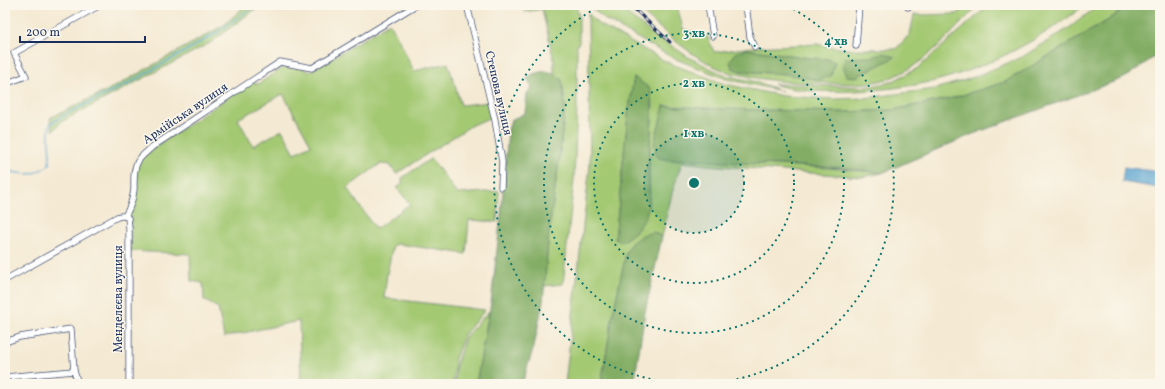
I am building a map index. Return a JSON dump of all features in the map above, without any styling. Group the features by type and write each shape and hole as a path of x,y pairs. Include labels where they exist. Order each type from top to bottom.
{"street":[{"path":"5,84 26,76 14,53 100,5"},
{"name":"Армійська вулиця","path":"125,216 130,208 137,163 140,158 152,148 280,62 312,68 416,5"},
{"name":"Степова вулиця","path":"467,5 495,120 502,162 501,187"},
{"path":"708,5 713,36"},
{"path":"746,5 749,33 755,47"},
{"path":"856,46 859,5"},
{"path":"5,280 117,217 125,216"},
{"name":"Менделєєва вулиця","path":"125,216 128,218 129,228 128,384"},
{"path":"5,342 71,329 74,371 78,384"},
{"path":"5,377 74,371"}],"green space":[{"path":"246,5 265,5 258,7 210,43 61,122 53,131 50,118 118,85 224,25"},
{"path":"523,5 576,5 579,16 574,179 563,284 544,286 549,231 565,106 562,81 554,73 554,61 542,9 525,12"},
{"path":"589,5 620,5 632,18 650,32 690,58 724,75 757,82 782,91 726,79 673,58 604,19"},
{"path":"634,5 677,5 683,29 708,37 714,52 753,47 817,44 844,49 896,49 910,34 914,15 958,14 960,5 979,5 927,56 903,72 882,81 856,84 838,84 801,83 762,79 724,71 699,58 688,50","holes":["746,49 828,59 820,80 785,74 740,71 732,68"]},
{"path":"989,5 1085,5 1033,40 995,60 935,81 894,88 844,91 802,90 773,84 866,87 891,82 918,68"},
{"path":"1099,5 1128,5 1110,19 1005,82 953,98 892,110 843,112 664,106 669,160 701,160 818,167 882,173 862,177 682,162 672,193 662,237 653,232 626,253 613,314 601,384 591,384 590,381 579,381 578,384 565,384 590,165 588,13 598,24 669,63 725,84 783,96 833,99 865,98 935,89 969,79 1022,57 1069,28","holes":["634,78 653,103 649,166 650,196 645,217 637,230 622,242 615,239 628,115"]},
{"path":"1128,5 1160,5 1160,53 1124,78 973,134 882,173 844,168 689,159 669,160 659,158 655,154 654,143 664,106 843,112 892,110 953,98 1005,82 1110,19"},
{"path":"389,23 392,26 414,71 448,63 461,105 489,102 492,117 472,125 396,174 390,165 380,164 347,188 376,229 410,204 397,188 402,184 402,178 430,159 434,162 457,194 499,191 497,222 469,220 466,254 399,244 393,245 384,298 485,310 464,335 455,359 453,384 301,384 299,321 224,337 218,308 204,300 203,283 191,281 190,254 131,251 130,217 137,166 144,156 251,82 258,84 287,65 305,69 309,72","holes":["283,94 311,145 295,153 282,130 253,146 238,119"]},
{"path":"746,49 828,59 835,62 831,76 820,80 785,74 740,71 732,68 730,61 736,53"},
{"path":"884,53 895,57 856,77 847,76 843,66 845,58 871,57"},
{"path":"545,71 554,73 562,80 565,106 549,231 543,302 534,346 522,384 476,384 491,303 508,131 511,120 525,113 527,93 532,87 527,78 533,74"},
{"path":"634,77 650,89 652,117 649,156 649,199 647,212 643,222 635,232 622,242 615,239 628,115"},
{"path":"653,232 662,237 645,312 634,384 601,384 613,314 626,253 631,243 643,235"},
{"path":"489,311 476,384 455,384 456,365 465,337"}],"water":[{"path":"1124,167 1160,172 1159,188 1122,182"}],"waterway":[{"path":"5,171 31,174 49,165 50,124 64,115 125,85 184,52 218,32 255,5"}],"railway":[{"path":"631,6 670,42"}]}
